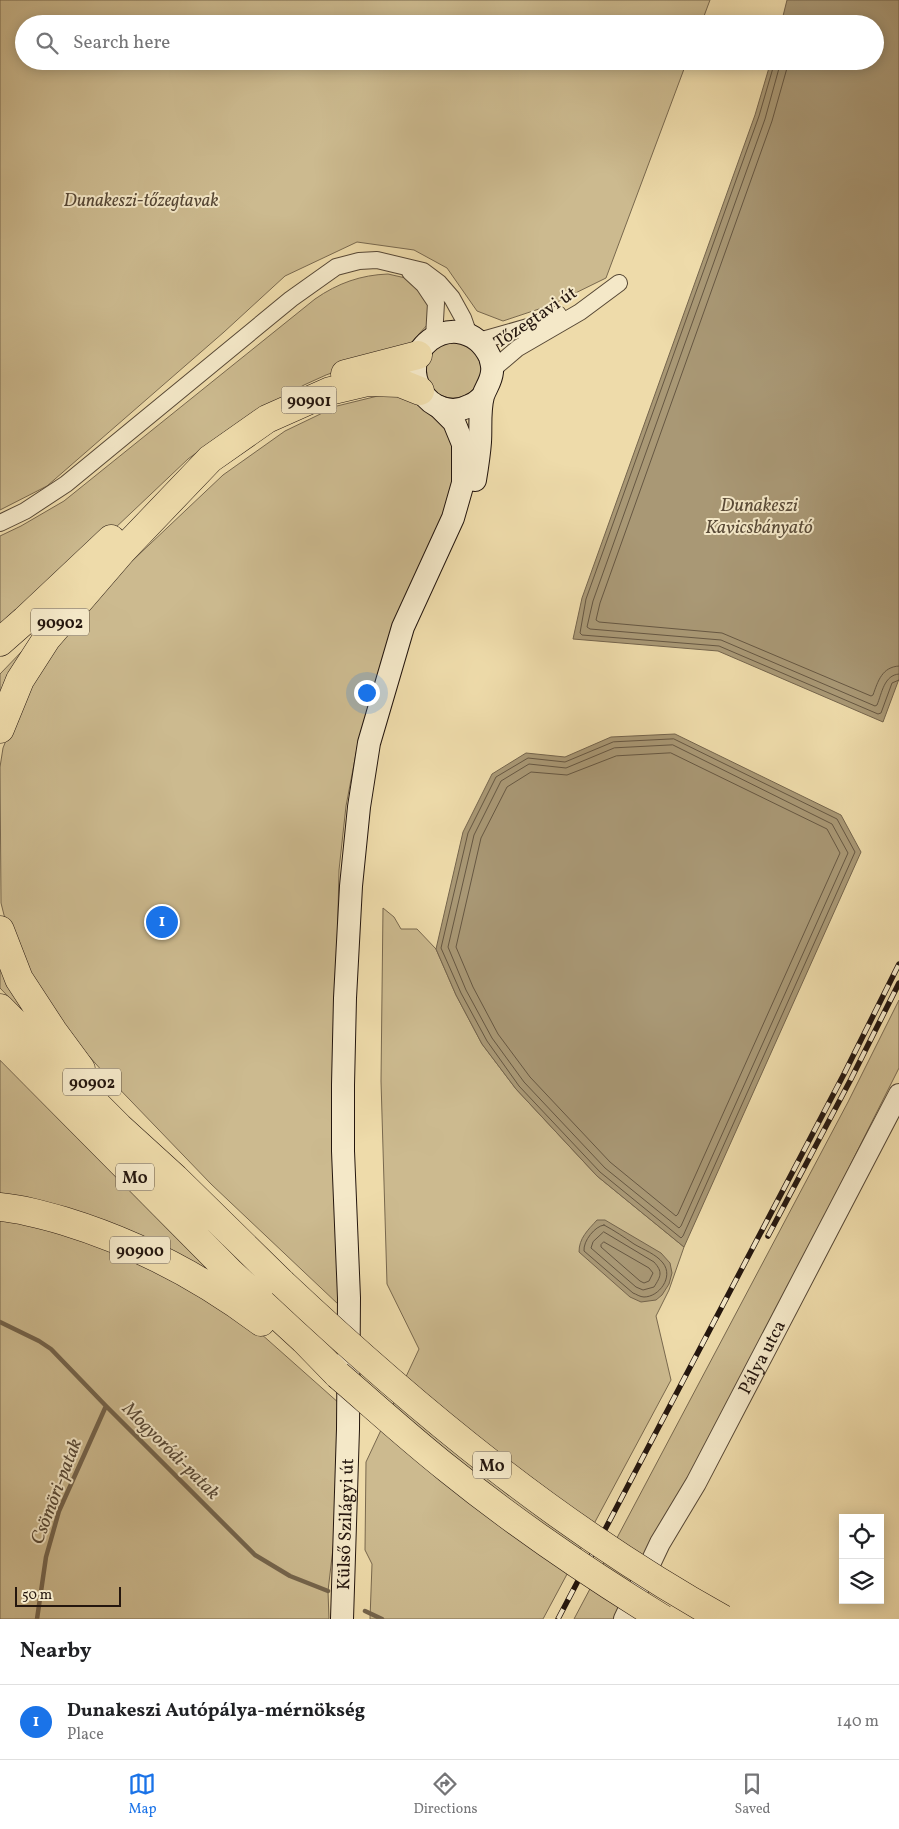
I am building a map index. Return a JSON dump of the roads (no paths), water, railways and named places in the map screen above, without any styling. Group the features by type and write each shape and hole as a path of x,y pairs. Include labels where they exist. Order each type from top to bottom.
{"highway":[{"name":"90901","path":"113,548 190,460 266,408 317,383 426,346"},
{"name":"90901","path":"0,663 113,548 210,459 266,419 330,391 368,382 400,384 430,399"},
{"path":"0,642 113,548"},
{"name":"90902","path":"0,729 20,680 47,638 113,548"},
{"name":"90902","path":"0,930 19,979 53,1031 82,1070 175,1178"},
{"name":"M0","path":"0,1008 119,1127 389,1382 457,1438 519,1485 623,1558 723,1619"},
{"name":"M0","path":"0,1040 231,1274 270,1319 485,1498 605,1583 663,1619"},
{"name":"90900","path":"0,1207 16,1208 82,1227 151,1254 270,1319"}],"main road":[{"path":"384,694 403,627 453,518 463,483 463,444 454,422 430,399 415,380 414,367 426,346 445,332 457,332 474,338 486,349 491,359 490,384 483,396 471,406 455,410 430,399"},
{"path":"384,694 416,635 464,522 474,486 480,444 483,396"},
{"name":"Külső Szilágyi út","path":"342,1619 348,1429 349,1298 343,1085 350,890 362,776 369,743 384,694"}],"street":[{"path":"0,523 25,511 66,484 291,298 336,267 359,261 377,260 423,271 439,283 452,298 474,338"},
{"path":"402,265 424,285 436,304 426,346"},
{"name":"Tőzegtavi út","path":"492,370 518,348 580,312 619,283"},
{"name":"Tőzegtavi út","path":"474,338 528,327 599,297"},
{"name":"Pálya utca","path":"624,1619 660,1543 696,1483 899,1094"}],"water":[{"name":"Dunakeszi Kavicsbányató","path":"787,0 899,0 899,679 883,722 718,651 573,639 582,598 755,115 768,70 884,70 884,15 783,15"},
{"path":"675,734 841,815 861,852 684,1247 597,1176 516,1089 482,1044 456,995 436,949 463,832 492,774 526,753 565,757 611,737"},
{"path":"597,1220 605,1220 661,1253 670,1263 672,1273 669,1284 662,1295 656,1300 641,1302 630,1297 579,1252 582,1238"}],"waterway":[{"name":"Mogyoródi-patak","path":"0,1322 51,1349 255,1555 290,1576 328,1591"},
{"name":"Csömöri-patak","path":"37,1619 46,1557 59,1511 106,1406"},
{"name":"Mogyoródi-patak","path":"365,1611 382,1619"}],"railway":[{"path":"558,1619 844,1074 899,964"},
{"path":"768,1236 851,1079 899,983"}],"place":[{"name":"Dunakeszi Autópálya-mérnökség","path":"162,922"}],"park label":[{"name":"Dunakeszi-tőzegtavak","path":"141,200"}]}
